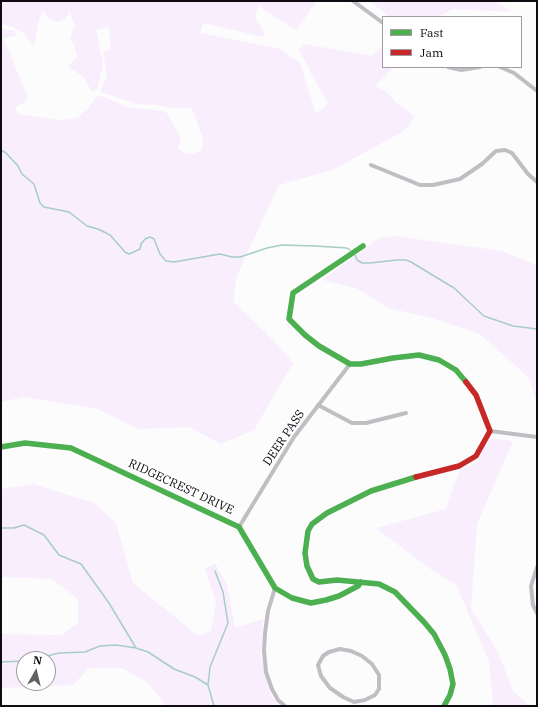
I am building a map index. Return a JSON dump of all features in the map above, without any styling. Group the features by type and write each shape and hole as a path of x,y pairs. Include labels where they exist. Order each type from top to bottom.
{"street":[{"path":"353,1 382,22"},
{"path":"452,68 461,70 474,68"},
{"path":"502,68 514,73 537,91"},
{"path":"371,166 420,185 433,185 460,179 482,164 496,151 505,150 512,153 528,174 537,182"},
{"path":"363,246 293,293 289,318 319,346 350,364 361,364 419,355 439,360 456,370 476,395 490,431"},
{"name":"DEER PASS","path":"239,527 294,437 350,364"},
{"path":"318,405 352,423 366,423 406,413"},
{"path":"490,431 537,437"},
{"path":"444,706 450,695 453,684 445,655 434,634 395,592 379,584 336,580 319,582 313,579 307,566 306,553 308,532 312,524 327,513 371,491 412,478 459,466 476,456 490,431"},
{"name":"RIDGECREST DRIVE","path":"1,447 25,443 71,448 239,527 275,588 292,598 311,603 339,596 358,586 361,582"},
{"path":"537,567 531,586 533,605 537,613"},
{"path":"275,588 268,611 264,651 266,672 272,689 278,700 285,706"},
{"path":"340,649 351,651 362,656 372,664 380,675 379,689 375,695 355,704 330,688 321,676 318,665 323,656 329,652 340,649"}],"shaded area":[{"path":"1,1 317,1 296,30 264,10 259,4 256,14 256,21 261,26 264,34 263,37 203,23 200,33 280,49 300,63 316,114 328,104 299,50 305,44 371,56 382,47 382,68 393,68 375,86 387,92 395,102 414,117 404,131 332,170 279,185 237,275 233,301 277,344 293,363 254,430 221,444 189,427 138,429 98,409 24,397 1,402 1,29 13,30 16,35 4,39 28,98 25,102 15,107 18,114 60,120 77,118 88,109 96,97 102,96 127,107 164,111 167,113 181,139 178,148 183,153 194,154 202,150 203,139 192,108 172,108 157,105 138,104 100,92 107,76 103,52 109,49 111,43 108,27 96,30 103,64 97,90 92,92 83,76 68,67 77,57 74,45 70,39 76,25 72,20 70,12 65,19 58,22 49,19 43,10 39,19 34,46 22,32 10,26 1,24"},
{"path":"370,1 496,1 512,12 452,9 440,16 388,16"},
{"path":"394,236 502,251 537,265 537,404 529,378 480,334 432,318 388,308 356,288 322,280 379,238"},
{"path":"491,438 513,441 477,524 471,609 498,652 513,691 530,706 491,706 493,702 489,661 456,585 429,568 376,528 446,509 460,469 475,464"},
{"path":"33,484 94,503 116,523 133,583 198,636 211,631 216,602 205,569 215,563 227,585 235,628 263,619 261,657 271,695 279,706 166,706 147,682 122,668 89,668 73,685 56,686 56,651 16,651 16,687 1,688 1,634 61,635 78,623 78,599 52,579 1,577 1,489"},
{"path":"537,703 537,706 530,706"}],"waterway":[{"path":"1,150 6,153 18,166 22,174 34,184 40,203 44,207 69,212 87,226 98,229 110,235 125,252 129,254 140,249 141,244 145,239 150,237 154,239 160,254 166,261 174,262 220,254 240,257 267,248 282,245 347,248 350,250"},
{"path":"355,255 357,260 362,263 397,260 406,260 411,262 454,288 484,316 513,326 537,329"},
{"path":"1,528 14,528 24,525 44,535 59,555 81,564 109,603 136,648 148,652 174,669 195,677 208,685"},
{"path":"214,706 208,685 210,667 228,623 223,592 215,571"},
{"path":"56,654 85,652 100,646 116,645 136,648"},
{"path":"1,662 16,661"}],"traffic: fast":[{"path":"363,246 293,293 289,319 319,346 350,364 361,364 419,355 439,360 456,370 466,382"},
{"path":"1,447 25,443 71,448 239,527 275,588 292,598 311,603 326,600 339,596 358,586 361,582"},
{"path":"416,477 371,491 327,513 312,524 308,531 305,553 307,566 313,579 319,582 337,580 379,584 395,592 424,622 434,634 445,655 450,669 453,684 450,695 444,706"}],"traffic: jam":[{"path":"416,477 459,466 476,456 490,431 476,395 466,382"}]}
